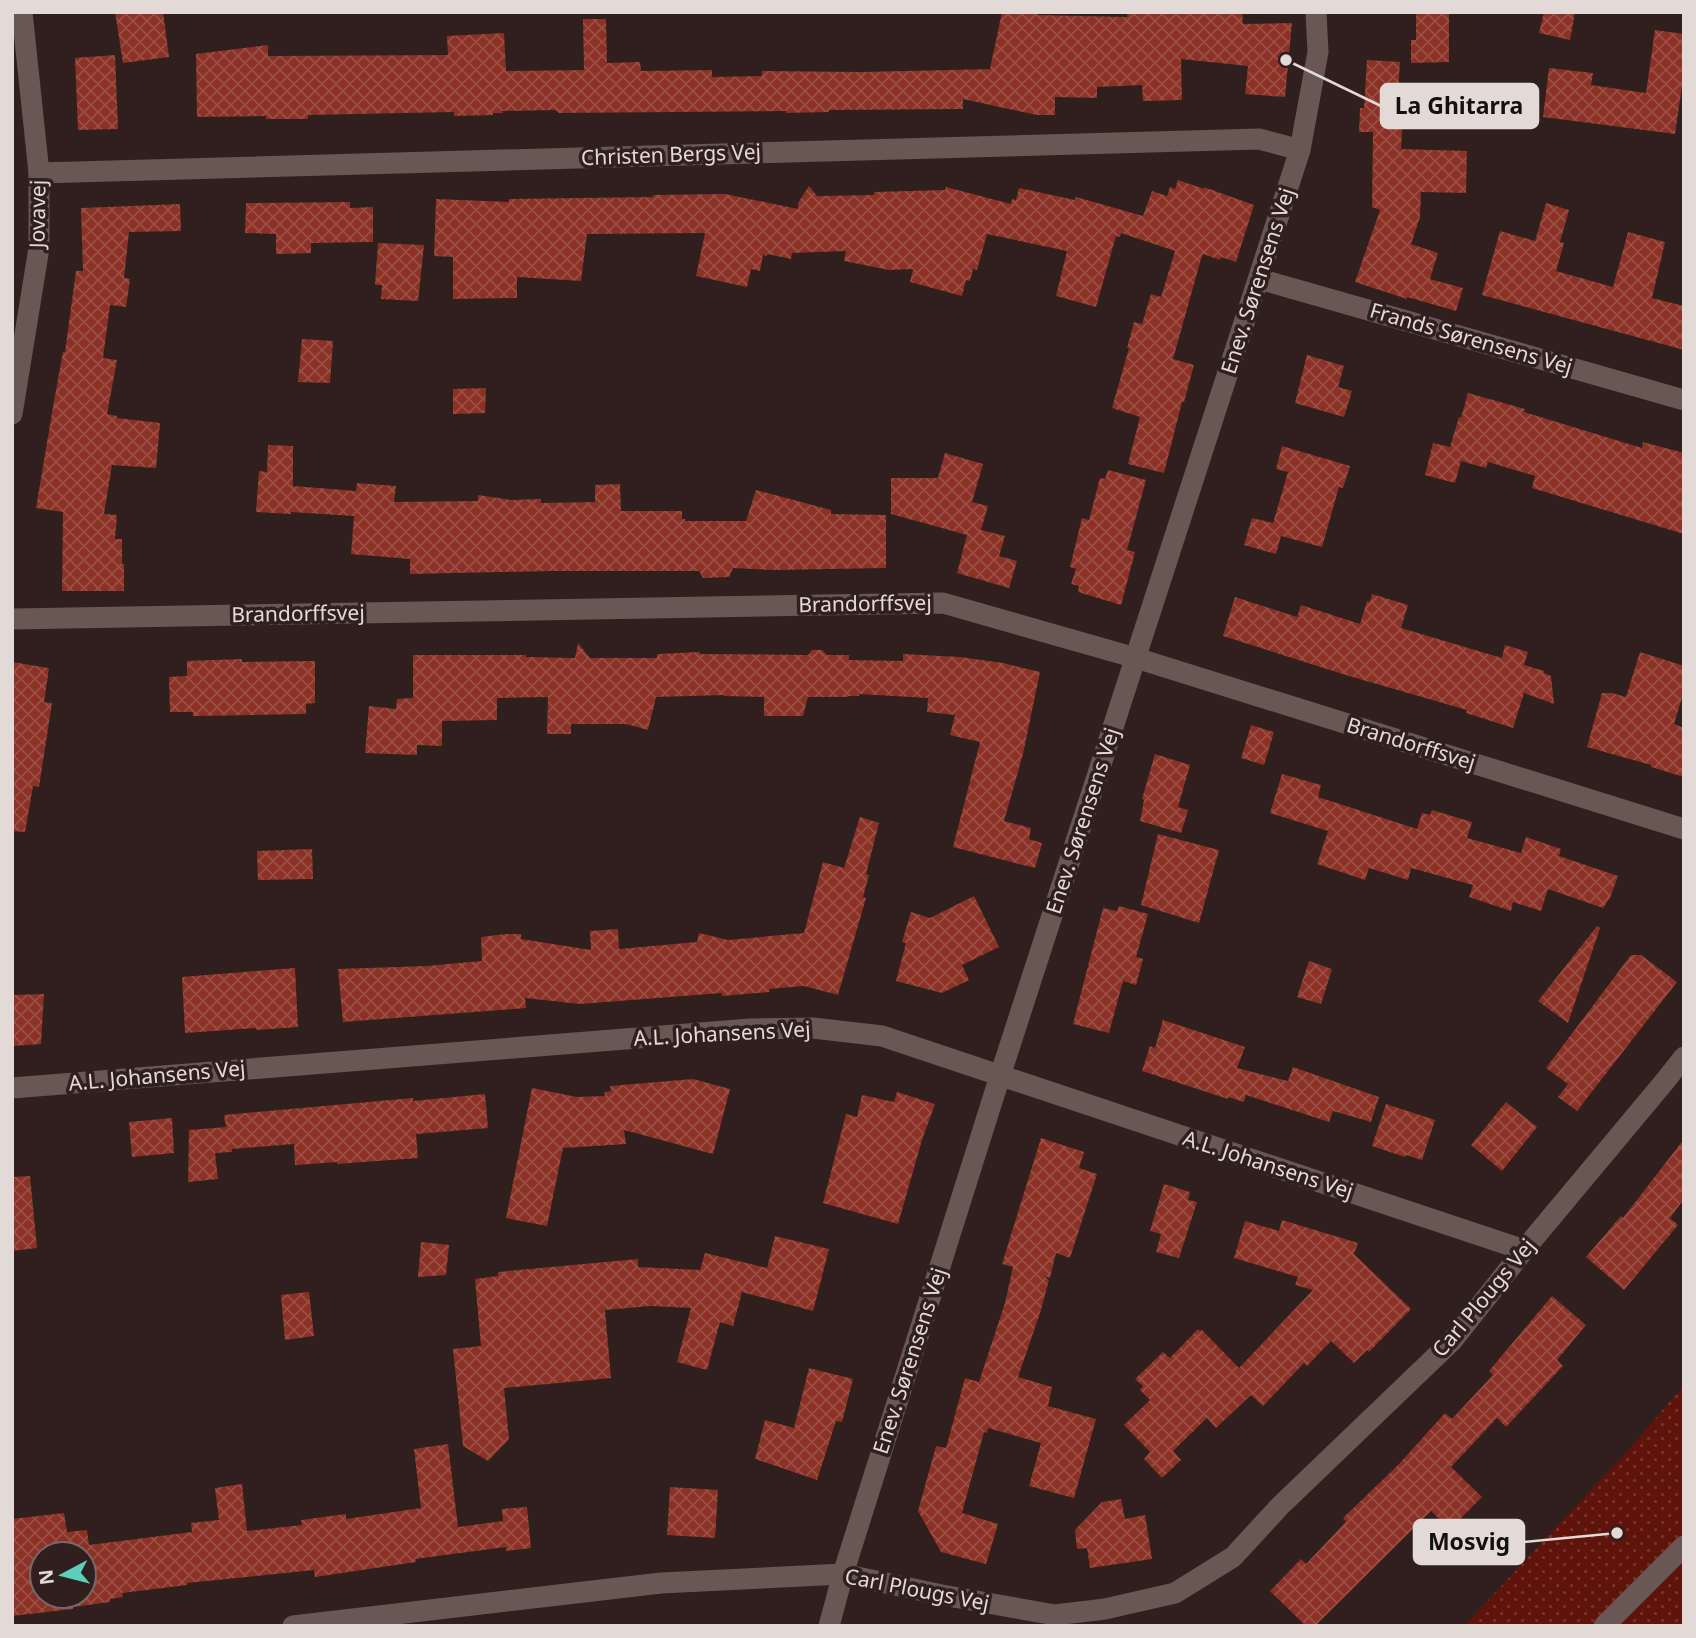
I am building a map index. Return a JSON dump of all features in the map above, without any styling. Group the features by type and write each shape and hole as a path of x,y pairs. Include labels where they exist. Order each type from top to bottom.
{"street":[{"name":"Jovavej","path":"12,414 39,248 39,173 22,12"},
{"name":"Enev. Sørensens Vej","path":"829,1626 1000,1076 1300,150 1318,52 1316,12"},
{"name":"Christen Bergs Vej","path":"39,173 1259,139 1300,150"},
{"name":"Frands Sørensens Vej","path":"1259,279 1684,400"},
{"name":"Brandorffsvej","path":"12,619 943,603 1136,658 1684,830"},
{"name":"A.L. Johansens Vej","path":"12,1088 736,1030 813,1028 882,1036 1524,1250"},
{"name":"Carl Plougs Vej","path":"293,1626 660,1583 843,1574 1055,1615 1105,1609 1175,1593 1233,1557 1279,1506 1452,1341 1684,1057"},
{"path":"1604,1626 1684,1546"}],"shaded area":[{"path":"1684,1385 1684,1626 1464,1626 1630,1448"}],"building":[{"path":"115,12 163,12 169,57 123,63"},
{"path":"1002,12 1127,17 1128,12 1242,12 1243,24 1292,23 1285,97 1245,94 1248,66 1181,59 1182,100 1143,101 1142,85 1097,87 1097,98 1055,97 1055,115 1037,115 963,99 963,109 786,113 559,113 555,110 502,111 503,113 493,115 454,116 454,112 308,115 308,119 266,119 266,116 197,117 196,54 268,45 268,56 448,55 447,36 504,33 506,71 584,70 583,19 606,19 607,63 640,62 641,71 712,70 712,77 762,76 762,71 990,69"},
{"path":"1416,12 1449,12 1449,62 1411,63 1411,40 1416,40"},
{"path":"1544,12 1575,12 1570,40 1539,33"},
{"path":"1655,30 1684,34 1684,72 1675,134 1543,117 1549,68 1593,73 1591,85 1646,93"},
{"path":"115,55 118,129 78,130 75,58"},
{"path":"1367,60 1400,62 1397,111 1403,111 1401,149 1467,151 1466,193 1421,192 1420,217 1411,244 1438,253 1430,279 1463,288 1456,311 1355,282 1380,210 1372,207 1373,132 1359,132 1360,108 1364,108"},
{"path":"1178,180 1254,205 1236,262 1203,254 1201,259 1173,359 1194,365 1164,473 1128,464 1140,417 1112,408 1134,322 1142,324 1151,294 1161,297 1175,251 1121,233 1120,237 1116,236 1096,307 1056,296 1067,251 987,234 977,270 973,269 970,281 966,280 962,296 910,282 913,269 889,270 844,261 846,251 792,253 791,259 763,255 760,271 751,269 747,287 696,276 705,233 587,234 581,281 517,277 517,298 453,299 453,257 434,256 436,199 509,202 509,199 725,194 798,209 798,203 809,186 817,196 874,195 874,192 945,190 946,187 1011,204 1012,199 1016,200 1019,188 1075,200 1076,197 1143,216 1152,191 1167,196 1170,187 1175,189"},
{"path":"350,202 350,208 373,207 373,242 311,243 311,253 276,254 276,234 245,233 246,203"},
{"path":"1546,203 1569,210 1560,242 1564,243 1556,271 1613,287 1628,232 1665,242 1652,298 1684,306 1684,350 1482,295 1500,231 1535,241"},
{"path":"180,204 181,231 129,232 124,278 130,279 126,307 110,305 103,358 117,360 107,414 117,418 160,423 156,468 112,465 104,514 117,515 115,539 122,539 124,591 62,591 63,512 36,508 65,352 76,271 83,271 81,208"},
{"path":"378,243 424,245 418,301 381,299 382,285 375,285"},
{"path":"302,339 333,341 330,383 298,382"},
{"path":"1307,355 1344,366 1338,387 1352,391 1344,417 1295,403"},
{"path":"486,388 485,413 453,414 453,389"},
{"path":"1468,393 1642,448 1643,442 1684,453 1684,534 1532,488 1535,476 1488,462 1486,468 1461,461 1455,483 1425,475 1433,443 1450,447"},
{"path":"268,445 293,446 293,486 356,491 357,483 396,486 394,502 478,501 478,495 511,500 541,499 541,503 595,502 595,485 620,484 621,511 682,511 682,519 685,521 746,521 756,490 831,510 831,514 886,515 886,568 733,568 729,577 703,578 699,571 410,574 410,559 351,554 354,516 256,512 259,471 267,472"},
{"path":"1282,446 1350,466 1343,488 1339,487 1322,547 1281,536 1276,554 1244,545 1252,518 1273,523 1288,472 1276,469"},
{"path":"945,453 983,464 972,502 988,506 981,530 1005,536 999,556 1017,561 1009,588 957,573 967,535 891,514 891,478 938,478"},
{"path":"1108,470 1146,480 1127,550 1135,552 1121,605 1078,592 1079,586 1071,584 1076,569 1070,567 1082,518 1089,520 1100,478 1105,479"},
{"path":"1372,594 1408,605 1401,628 1502,658 1505,645 1528,652 1524,665 1551,676 1554,704 1524,693 1513,728 1466,713 1467,710 1223,636 1235,597 1297,617 1301,605 1360,624"},
{"path":"578,643 590,658 657,658 657,654 700,652 808,655 812,650 822,650 827,655 849,655 849,660 903,661 903,654 960,657 1040,672 1023,754 1004,821 1031,828 1029,839 1042,843 1035,868 953,847 980,742 950,735 955,715 927,712 928,698 859,694 849,697 808,697 803,716 764,716 764,697 656,697 648,730 626,724 571,724 571,734 547,734 548,697 497,698 497,720 442,721 442,746 417,745 417,755 365,753 369,706 396,709 397,699 413,698 413,655 575,658"},
{"path":"1640,652 1684,666 1684,691 1674,724 1684,728 1684,777 1587,747 1602,693 1626,697"},
{"path":"242,659 242,662 315,661 315,703 306,704 306,714 193,716 193,712 170,712 169,677 187,676 187,661"},
{"path":"12,662 49,668 44,702 52,703 39,787 33,786 25,832 12,831"},
{"path":"1251,725 1274,732 1264,765 1241,758"},
{"path":"1155,754 1190,765 1178,807 1188,810 1181,833 1140,821 1142,799"},
{"path":"1282,774 1321,785 1318,797 1417,829 1422,813 1430,815 1432,810 1472,822 1467,838 1521,853 1526,837 1561,849 1559,856 1618,876 1603,908 1548,889 1541,911 1513,902 1511,911 1469,897 1473,885 1411,868 1408,880 1369,868 1365,880 1317,864 1328,831 1270,813"},
{"path":"860,817 879,823 866,874 869,875 863,897 866,898 838,995 804,986 722,996 722,993 580,1004 525,998 526,1008 343,1022 338,969 482,961 481,937 521,934 521,939 591,950 590,931 618,929 619,949 697,942 699,933 728,940 804,933 823,862 844,868"},
{"path":"1158,834 1219,850 1199,923 1141,905"},
{"path":"312,849 313,879 258,880 257,851"},
{"path":"974,896 999,947 962,965 969,980 942,993 896,981 906,943 902,942 911,912 930,918"},
{"path":"1119,906 1148,914 1136,957 1143,959 1136,985 1123,981 1109,1033 1073,1024 1103,908 1117,911"},
{"path":"1597,926 1600,928 1568,1023 1538,1001"},
{"path":"1631,955 1641,955 1677,982 1577,1111 1558,1097 1568,1084 1546,1068"},
{"path":"1309,961 1332,969 1321,1004 1297,997"},
{"path":"295,968 298,1027 185,1033 182,977"},
{"path":"44,994 41,1044 12,1046 12,995"},
{"path":"1163,1020 1245,1047 1237,1068 1288,1081 1293,1067 1379,1097 1371,1122 1333,1111 1329,1122 1246,1095 1244,1102 1228,1099 1142,1071 1150,1046 1155,1048"},
{"path":"693,1079 730,1089 713,1154 624,1130 626,1144 563,1148 547,1226 506,1218 532,1088 577,1097 605,1096 604,1092 611,1091 610,1086"},
{"path":"897,1092 935,1104 898,1224 823,1203 846,1114 857,1117 862,1095 894,1102"},
{"path":"485,1094 488,1128 416,1134 418,1158 295,1165 294,1144 232,1149 232,1152 215,1153 218,1179 188,1182 189,1130 226,1127 224,1115"},
{"path":"1506,1102 1537,1127 1502,1171 1471,1145"},
{"path":"1386,1104 1435,1120 1422,1160 1372,1146"},
{"path":"172,1118 174,1153 132,1157 129,1122"},
{"path":"1041,1138 1084,1152 1079,1168 1097,1174 1070,1258 1056,1253 1050,1278 1044,1276 1049,1280 1018,1377 1052,1387 1048,1406 1096,1419 1074,1498 1029,1486 1041,1443 988,1428 987,1433 984,1432 962,1513 998,1524 986,1564 941,1552 918,1511 936,1446 946,1448 965,1378 979,1382 1005,1303 1013,1267 1002,1264"},
{"path":"1684,1139 1684,1199 1670,1218 1678,1225 1624,1290 1586,1257 1621,1216 1623,1218"},
{"path":"30,1176 37,1248 12,1251 12,1177"},
{"path":"1164,1184 1190,1192 1188,1200 1197,1202 1179,1258 1156,1252 1161,1234 1150,1231"},
{"path":"1282,1220 1358,1243 1354,1254 1411,1309 1369,1352 1367,1350 1354,1363 1331,1341 1307,1366 1304,1363 1263,1406 1251,1395 1216,1428 1207,1418 1173,1451 1181,1460 1162,1478 1144,1459 1150,1452 1124,1425 1150,1400 1140,1390 1143,1386 1135,1379 1163,1352 1170,1358 1198,1329 1239,1368 1313,1290 1295,1285 1298,1277 1234,1258 1245,1221 1279,1231"},
{"path":"775,1236 829,1249 813,1311 742,1292 733,1326 720,1322 707,1370 677,1362 691,1308 651,1306 605,1310 611,1378 504,1388 509,1439 488,1461 463,1446 453,1349 481,1346 475,1279 498,1276 498,1272 638,1259 638,1267 700,1270 705,1253 767,1268"},
{"path":"421,1242 449,1245 446,1275 418,1277"},
{"path":"309,1292 314,1336 285,1340 281,1295"},
{"path":"1552,1296 1586,1325 1557,1360 1563,1366 1506,1427 1497,1418 1451,1467 1482,1497 1450,1529 1431,1511 1315,1626 1306,1626 1270,1591 1301,1559 1306,1564 1344,1524 1346,1521 1343,1518 1399,1464 1445,1413 1452,1419 1493,1375 1489,1371"},
{"path":"809,1368 853,1379 842,1422 836,1421 817,1480 755,1459 765,1420 794,1428"},
{"path":"448,1444 458,1527 503,1521 502,1509 527,1507 531,1548 506,1551 506,1547 415,1559 416,1562 315,1577 314,1570 187,1583 122,1593 123,1597 98,1604 98,1544 192,1532 191,1523 219,1520 215,1488 242,1484 247,1531 302,1525 301,1520 346,1514 346,1519 421,1508 414,1449"},
{"path":"670,1487 718,1490 715,1538 667,1535"},
{"path":"1121,1499 1125,1519 1145,1515 1152,1559 1090,1568 1087,1548 1077,1549 1075,1530 1102,1502"},
{"path":"64,1513 67,1532 87,1530 88,1540 28,1540 28,1610 64,1610 12,1616 12,1519"}],"place":[{"name":"La Ghitarra","path":"1286,60"},
{"name":"Mosvig","path":"1617,1533"}]}
